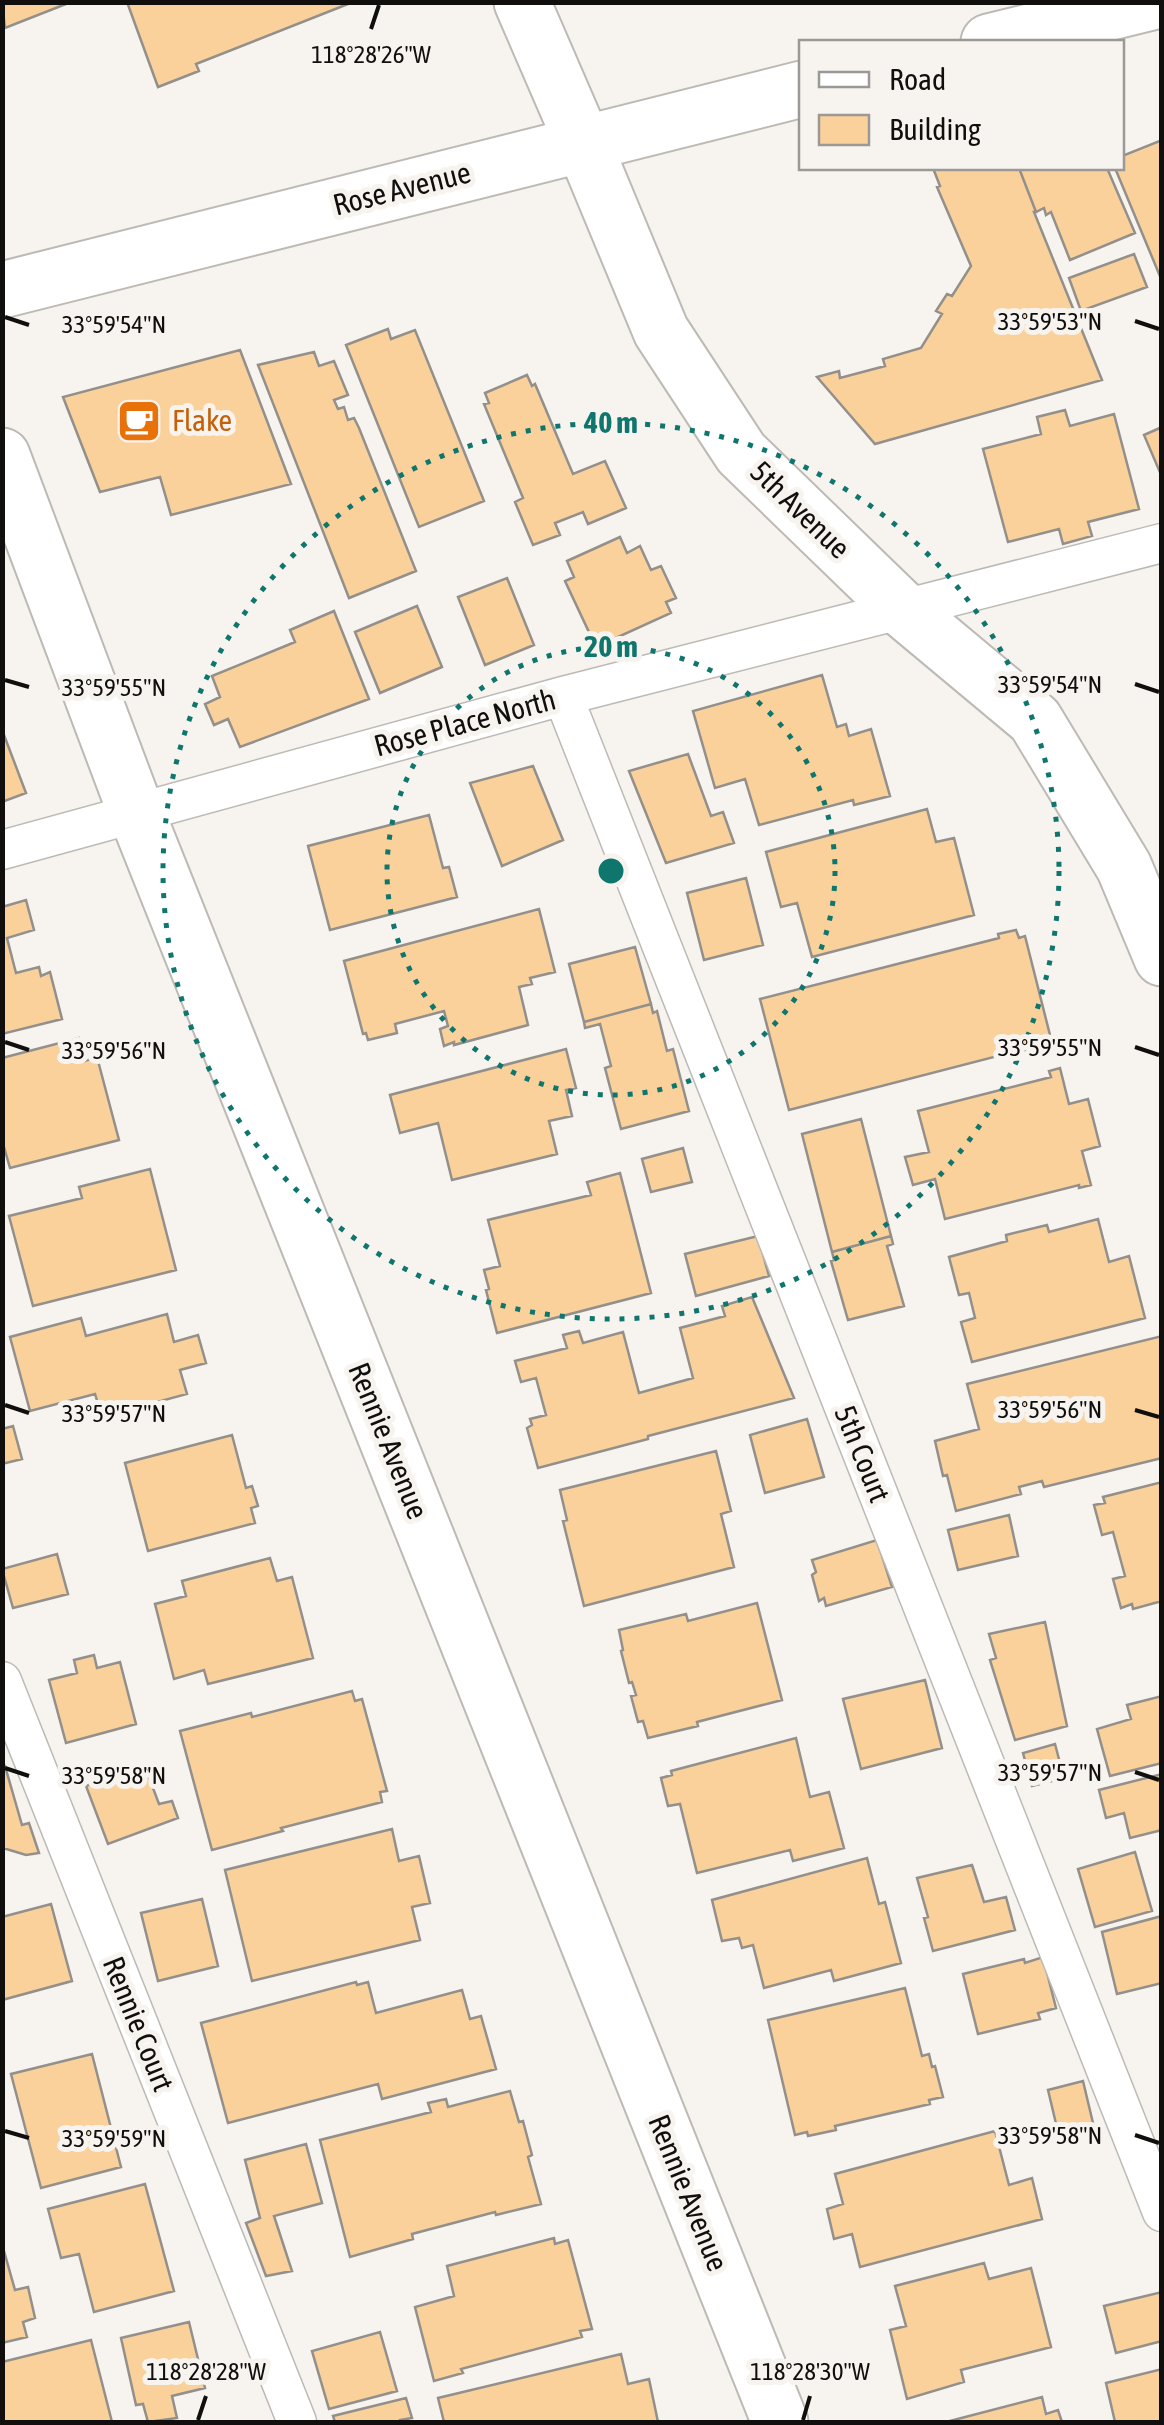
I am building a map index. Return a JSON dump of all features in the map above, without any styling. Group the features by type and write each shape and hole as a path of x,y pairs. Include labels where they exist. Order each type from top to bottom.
{"street":[{"name":"5th Avenue","path":"522,2 661,331 742,452 902,609 1035,720 1124,867 1162,958"},
{"path":"997,40 1151,2"},
{"name":"Rose Avenue","path":"2,290 799,89"},
{"name":"Rennie Avenue","path":"2,456 136,812 780,2422"}],"lane":[{"name":"Rose Place North","path":"2,850 563,696 1162,543"},
{"name":"5th Court","path":"563,696 1162,2212"},
{"name":"Rennie Court","path":"2,1681 296,2422"}],"building":[{"path":"2,2 71,2 5,28"},
{"path":"127,2 353,2 196,64 199,71 158,87"},
{"path":"1162,140 1162,281 1116,170 1124,170 1124,155"},
{"path":"934,170 1020,170 1102,380 875,444 817,377 839,371 840,378 885,366 883,359 921,348 942,314 936,311 947,294 952,296 971,266 937,187 940,186"},
{"path":"1020,170 1108,170 1135,233 1070,260 1051,212 1046,215 1044,208 1036,212"},
{"path":"1134,254 1147,287 1081,311 1069,278"},
{"path":"388,329 391,339 415,330 484,501 419,527 346,345"},
{"path":"240,350 291,484 171,515 160,477 100,492 63,397"},
{"path":"314,352 319,366 334,361 348,395 334,400 338,409 344,407 348,420 354,418 359,428 416,571 349,598 258,365"},
{"path":"527,375 532,386 535,384 573,474 605,461 626,508 588,524 583,512 555,523 560,535 533,545 515,502 523,498 484,404 489,403 485,393"},
{"path":"1065,410 1070,426 1114,414 1139,509 1088,522 1092,536 1063,544 1059,529 1008,542 983,449 1041,434 1037,417"},
{"path":"1162,427 1162,477 1144,435"},
{"path":"620,537 627,553 640,546 651,570 661,566 676,598 666,602 671,613 596,647 565,581 574,577 567,561"},
{"path":"507,578 534,645 485,665 458,597"},
{"path":"417,606 442,667 380,693 355,632"},
{"path":"334,611 369,699 240,747 228,719 214,725 205,704 220,697 212,676 295,642 290,630"},
{"path":"822,675 837,727 846,724 849,736 871,729 890,796 854,805 853,800 759,825 745,779 715,788 693,711"},
{"path":"2,736 26,793 2,802"},
{"path":"688,754 711,816 723,812 734,843 666,863 629,771"},
{"path":"533,766 563,840 502,866 470,783"},
{"path":"927,809 936,842 954,838 974,915 812,957 797,903 781,907 766,852"},
{"path":"429,815 443,868 449,867 457,897 330,930 308,846"},
{"path":"746,878 763,945 704,960 687,893"},
{"path":"26,900 34,930 7,938 16,973 39,967 41,976 50,972 62,1019 2,1034 2,907"},
{"path":"539,909 555,972 530,978 532,984 519,987 528,1025 444,1046 440,1029 448,1026 444,1011 395,1024 397,1033 368,1040 363,1034 344,961"},
{"path":"1016,930 1019,938 1025,936 1051,1039 1045,1040 1048,1050 1027,1055 1025,1049 789,1110 760,999 999,938 998,934"},
{"path":"635,947 651,1004 584,1022 569,964"},
{"path":"651,1004 653,1013 657,1011 667,1051 673,1049 689,1111 621,1129 605,1068 611,1066 600,1024 585,1028 584,1022"},
{"path":"79,1038 85,1061 97,1057 119,1140 10,1168 2,1140 2,1058"},
{"path":"566,1049 576,1088 566,1090 572,1116 549,1121 557,1154 452,1180 438,1123 400,1133 390,1095"},
{"path":"1060,1068 1069,1104 1088,1099 1100,1146 1082,1151 1091,1185 945,1219 935,1179 913,1185 905,1157 929,1152 918,1111 1051,1077 1049,1071"},
{"path":"861,1119 891,1236 832,1252 802,1134"},
{"path":"683,1148 692,1182 651,1192 642,1159"},
{"path":"150,1169 176,1270 33,1306 9,1216 82,1198 79,1187"},
{"path":"620,1173 651,1293 497,1333 484,1270 500,1266 488,1220 591,1195 587,1182"},
{"path":"1098,1219 1109,1262 1129,1256 1145,1318 972,1362 961,1322 975,1318 969,1293 959,1295 949,1257 1007,1241 1006,1235 1047,1225 1049,1232"},
{"path":"758,1236 769,1276 696,1296 685,1254"},
{"path":"891,1236 893,1244 887,1246 904,1306 848,1320 831,1261 832,1252"},
{"path":"752,1297 794,1398 538,1468 527,1428 532,1425 530,1419 546,1415 536,1378 521,1382 515,1361 567,1348 563,1335 579,1331 583,1343 623,1332 639,1393 693,1378 680,1328 725,1316 722,1306"},
{"path":"167,1314 174,1342 198,1335 206,1363 180,1370 187,1394 102,1417 95,1394 30,1411 10,1337 81,1318 86,1336"},
{"path":"1162,1336 1162,1458 1044,1487 1042,1481 1019,1487 1021,1494 956,1511 935,1441 979,1429 967,1384"},
{"path":"807,1419 824,1477 765,1493 750,1435"},
{"path":"13,1426 22,1459 2,1464 2,1429"},
{"path":"232,1435 246,1488 252,1486 258,1506 251,1508 255,1523 148,1551 125,1463"},
{"path":"716,1451 731,1511 721,1514 734,1567 584,1606 563,1521 567,1520 560,1490"},
{"path":"1162,1482 1162,1601 1133,1609 1132,1604 1121,1608 1113,1579 1125,1576 1113,1532 1102,1535 1094,1505 1105,1503 1103,1497"},
{"path":"1009,1515 1018,1556 958,1570 948,1530"},
{"path":"877,1540 892,1587 826,1606 824,1598 819,1601 812,1560"},
{"path":"57,1554 68,1594 13,1608 2,1569"},
{"path":"270,1558 277,1581 292,1577 313,1658 208,1684 204,1670 174,1679 155,1604 186,1596 182,1581"},
{"path":"757,1603 782,1700 648,1738 643,1721 638,1722 631,1696 636,1695 632,1682 629,1683 619,1630 686,1614 688,1621"},
{"path":"1045,1622 1067,1726 1015,1740 990,1660 996,1658 989,1634"},
{"path":"94,1655 97,1668 120,1662 136,1724 66,1743 49,1680 77,1673 74,1660"},
{"path":"925,1680 942,1748 861,1769 843,1699"},
{"path":"352,1691 355,1701 362,1699 387,1791 380,1792 382,1802 212,1850 180,1731"},
{"path":"1162,1696 1162,1763 1110,1776 1097,1729 1131,1719 1127,1705"},
{"path":"796,1738 810,1797 829,1792 844,1848 793,1861 790,1850 697,1873 680,1804 668,1806 661,1778 672,1775 671,1771"},
{"path":"1055,1744 1064,1778 1032,1786 1023,1753"},
{"path":"144,1764 159,1804 172,1801 178,1818 108,1844 86,1786"},
{"path":"5,1766 22,1825 29,1823 39,1853 26,1855 3,1848"},
{"path":"1162,1774 1162,1830 1130,1838 1124,1813 1106,1818 1099,1790"},
{"path":"392,1829 399,1861 419,1856 430,1903 412,1907 420,1940 252,1981 225,1870"},
{"path":"1135,1852 1152,1911 1095,1927 1078,1869"},
{"path":"867,1858 879,1904 885,1902 901,1963 834,1981 831,1970 764,1988 753,1945 742,1948 739,1938 722,1941 712,1900"},
{"path":"972,1865 984,1902 1006,1897 1015,1930 933,1951 917,1878"},
{"path":"202,1899 218,1966 158,1981 141,1913"},
{"path":"51,1904 72,1981 2,2000 2,1917"},
{"path":"1162,1916 1162,1983 1117,1994 1102,1932"},
{"path":"1043,1957 1056,2008 1038,2013 1040,2019 978,2034 963,1974"},
{"path":"368,1982 376,2013 462,1990 470,2019 481,2016 496,2069 382,2099 378,2084 228,2123 201,2023"},
{"path":"905,1988 922,2056 929,2054 943,2097 929,2100 930,2104 835,2126 836,2130 795,2135 768,2020"},
{"path":"92,2054 121,2167 41,2188 11,2074"},
{"path":"1083,2081 1093,2123 1058,2132 1048,2090"},
{"path":"510,2091 519,2122 523,2121 541,2204 412,2234 413,2239 350,2257 320,2140 431,2112 428,2103 446,2099 448,2107"},
{"path":"995,2131 1009,2185 1032,2178 1042,2219 860,2267 852,2234 834,2239 827,2209 843,2204 835,2174"},
{"path":"306,2144 322,2203 274,2216 292,2271 266,2276 246,2223 260,2218 245,2160"},
{"path":"145,2184 174,2291 94,2312 79,2254 61,2258 48,2209"},
{"path":"554,2238 555,2244 568,2240 592,2329 580,2331 582,2337 461,2369 463,2373 434,2381 415,2307 454,2296 447,2266"},
{"path":"2,2244 15,2290 28,2287 35,2318 23,2322 27,2337 2,2343"},
{"path":"984,2263 989,2279 1031,2268 1051,2347 961,2370 964,2382 907,2399 890,2330 906,2326 895,2286"},
{"path":"1162,2292 1162,2341 1116,2353 1104,2306"},
{"path":"189,2322 205,2388 172,2396 177,2418 148,2422 143,2404 136,2405 121,2338"},
{"path":"380,2332 397,2391 329,2409 312,2351"},
{"path":"91,2340 112,2422 2,2422 2,2362"},
{"path":"621,2354 628,2384 649,2379 658,2422 444,2422 438,2398"},
{"path":"1162,2369 1162,2422 1115,2422 1106,2383"},
{"path":"1042,2397 1046,2414 1058,2410 1062,2422 946,2422"},
{"path":"406,2398 412,2418 400,2422 335,2422 333,2416"}],"place":[{"name":"Flake","path":"139,421"}]}
